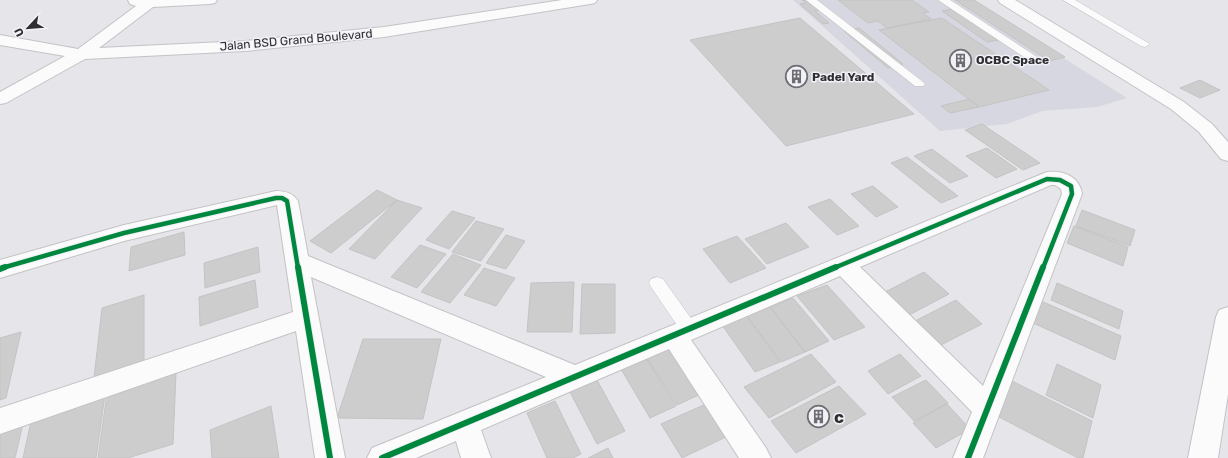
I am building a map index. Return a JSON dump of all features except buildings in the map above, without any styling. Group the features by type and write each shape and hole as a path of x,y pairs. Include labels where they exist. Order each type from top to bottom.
{"street":[{"path":"130,0 149,3 210,0"},
{"name":"Jalan BSD Grand Boulevard","path":"0,40 81,54 245,46 384,32 590,0"},
{"path":"1005,0 1168,99 1195,118 1223,141 1228,154"},
{"path":"0,99 81,54 149,3"},
{"path":"382,458 1047,179 1056,178 1065,181 1071,186 1072,194 968,458"},
{"path":"0,269 124,233 276,198 282,198 287,201 330,458"},
{"path":"297,261 576,377"},
{"path":"844,264 988,410"},
{"path":"0,421 307,317"},
{"path":"1203,458 1221,408 1228,317"},
{"path":"682,332 756,458"},
{"path":"465,423 476,458"}],"lane":[{"path":"811,0 919,84"},
{"path":"943,0 1031,57"},
{"path":"1068,0 1145,44"},
{"path":"657,283 682,332"}],"shaded area":[{"path":"793,0 972,0 1127,98 1097,107 1042,111 1007,124 940,131"}],"cycle path":[{"path":"382,458 1047,179 1054,178 1071,186 1072,194 968,458"},
{"path":"0,269 124,233 276,198 282,198 287,201 330,458"}],"place":[{"name":"OCBC Space","path":"961,60"},
{"name":"Padel Yard","path":"797,77"},
{"name":"c","path":"819,417"}]}
